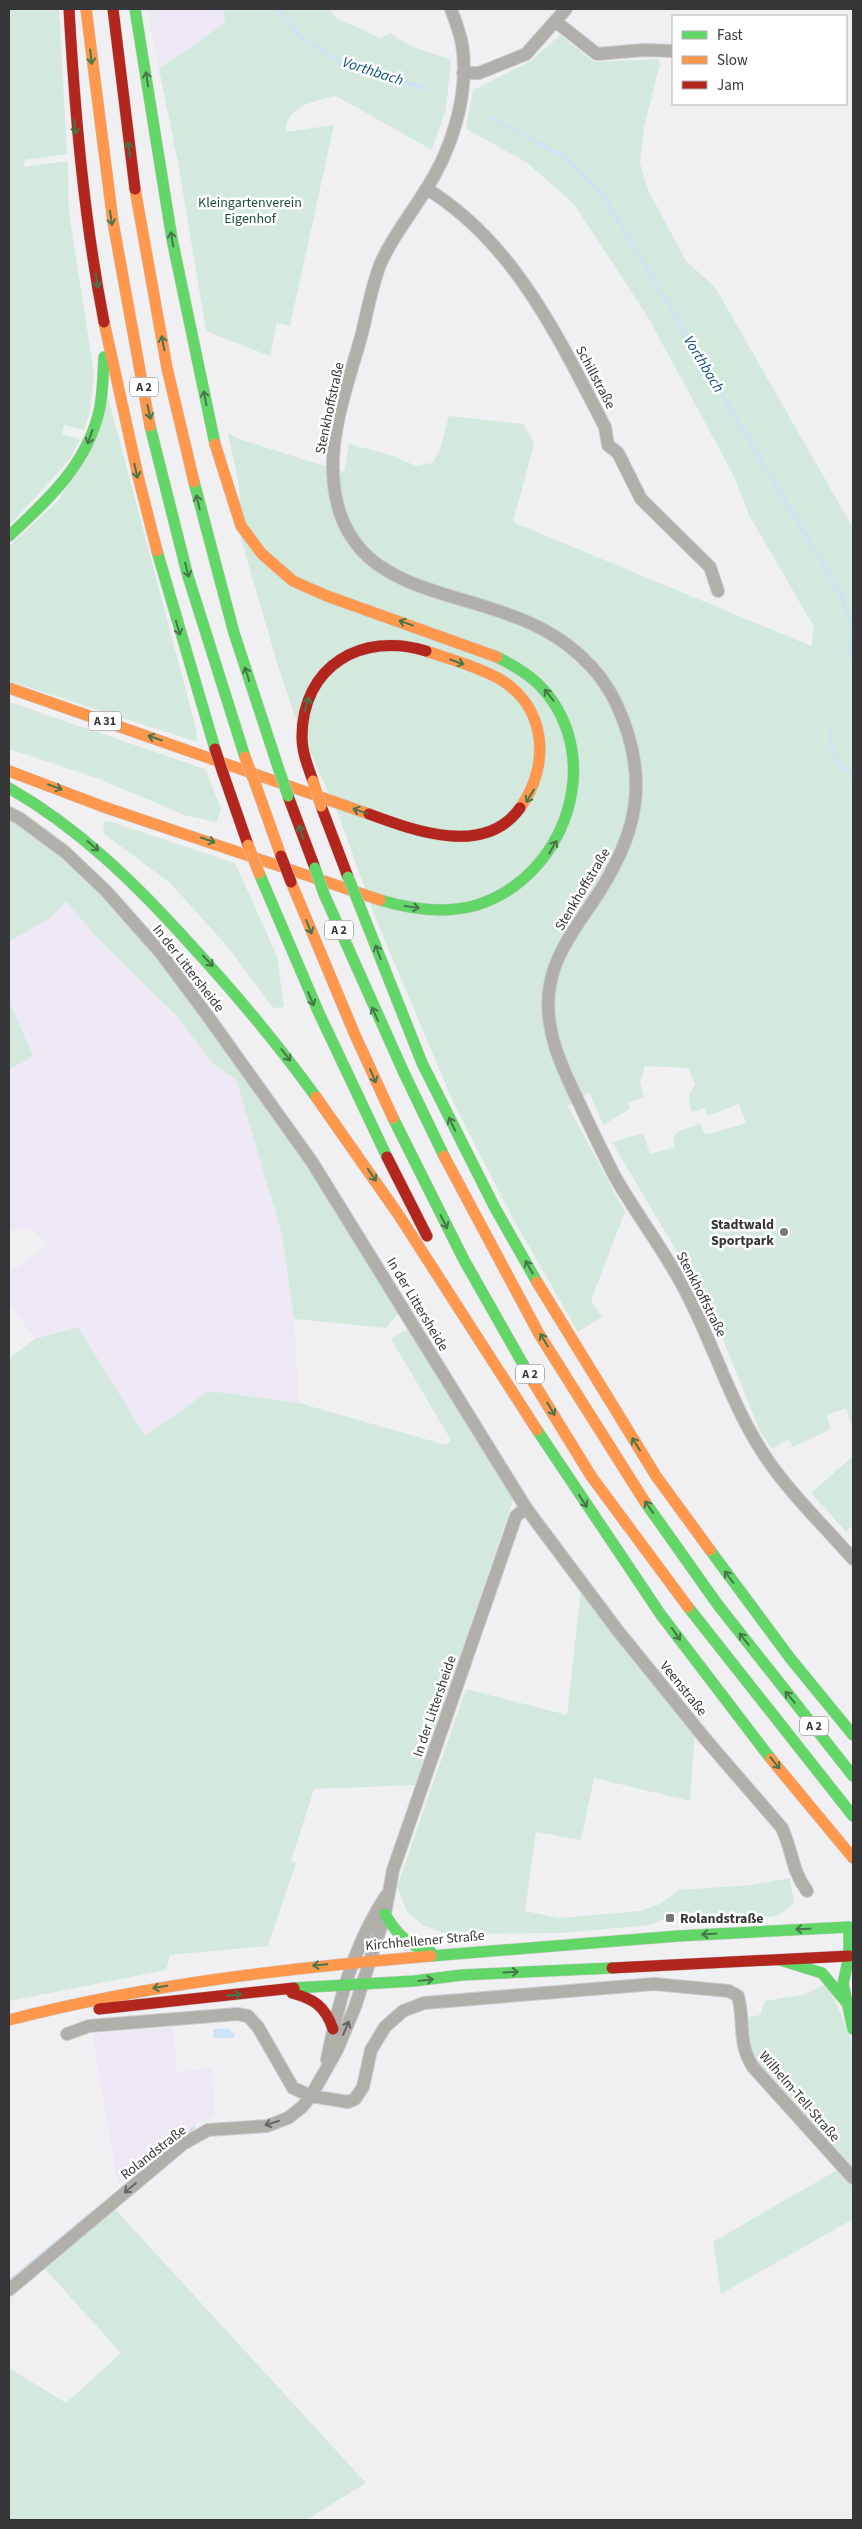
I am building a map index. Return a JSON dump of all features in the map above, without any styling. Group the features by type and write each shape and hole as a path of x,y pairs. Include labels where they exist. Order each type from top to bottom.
{"main road":[{"path":"68,9 70,61 80,181 106,338 147,518 223,773 259,873 323,1026 377,1140 431,1242 556,1460"},
{"name":"A 2","path":"86,9 113,230 143,383 187,572 245,757 281,856 334,990 386,1106 453,1240 519,1356 592,1476 730,1665 853,1816"},
{"name":"A 2","path":"113,9 136,199 170,377 208,544 234,633 279,770 324,894 392,1051 482,1230 563,1372 660,1523 741,1635 853,1776"},
{"path":"9,771 104,807 231,848 365,896 412,908 437,910 480,904 515,886 534,871 549,854 560,835 570,812 575,790 574,746 568,727 559,709 535,680 519,668 497,657 327,596 293,581 262,554 241,526 215,446 172,239 135,9"},
{"path":"9,536 56,492 81,460 100,407 106,338"},
{"name":"A 31","path":"9,688 201,754 405,827 432,835 464,837 482,834 499,827 525,803 540,775 542,757 541,738 537,722 517,693 503,681 482,671 417,648 386,644 370,646 340,658 327,669 309,696 304,711 302,738 313,781 322,806 348,877 422,1062 495,1208 572,1339"},
{"path":"9,788 26,797 82,836 126,876 234,990 308,1082 371,1174 604,1534 708,1679 804,1801 853,1858"},
{"path":"482,1230 572,1339 656,1476 790,1658 853,1734"},
{"path":"384,1914 393,1931 407,1944 439,1954"},
{"name":"Kirchhellener Straße","path":"849,1927 851,1960 780,1960 482,1974 414,1981 347,1984 282,1990 9,2020 60,2005 176,1984 274,1970 439,1954 748,1931 849,1927"},
{"path":"780,1960 822,1973 847,2003"},
{"path":"851,1960 843,1976 853,2028"},
{"path":"282,1990 320,2002 327,2012 333,2029"}],"street":[{"name":"Stenkhoffstraße","path":"452,9 462,44 463,74 452,137 442,162 427,189 392,242 380,266 345,396 334,448 333,480 338,508 358,545 382,568 426,590 502,612 544,630 574,650 591,666 616,701 634,752 636,793 633,825 623,851 606,881 574,928 557,961 549,986 548,1007 550,1028 556,1053 616,1178 666,1256 688,1296 748,1429 765,1457 853,1558"},
{"path":"463,74 479,73 526,54 566,9"},
{"path":"555,21 597,54 644,50 672,51"},
{"name":"Schillstraße","path":"427,189 461,212 499,252 524,283 551,324 605,426 608,445 618,453 641,499 710,567 718,591"},
{"name":"In der Littersheide","path":"9,813 19,818 65,852 106,891 160,952 207,1015 317,1170 526,1508 516,1516 387,1894 384,1914 363,1983"},
{"name":"Veenstraße","path":"526,1508 618,1631 707,1742 782,1828 788,1840 796,1876 807,1891"},
{"name":"In der Littersheide","path":"347,1984 374,1914 387,1894"},
{"name":"Rolandstraße","path":"9,2290 183,2144 208,2130 267,2126 288,2118 302,2107 311,2096 337,2050 363,1983"},
{"name":"Rolandstraße","path":"325,2071 333,2029 347,1984"},
{"name":"Wilhelm-Tell-Straße","path":"311,2096 348,2102 355,2099 363,2087 367,2061 377,2038 394,2018 412,2006 424,2003 654,1984 729,1991 738,1996 740,2035 747,2059 780,2099 853,2178"},
{"path":"67,2034 89,2026 237,2014 248,2016 258,2027 287,2081 293,2088 311,2096"}],"shaded area":[{"path":"147,9 223,9 225,23 159,69"},
{"path":"66,901 96,937 175,1014 215,1066 236,1079 282,1234 294,1319 299,1403 209,1391 145,1436 78,1327 35,1339 9,1302 9,1273 48,1245 30,1229 9,1230 9,1070 33,1056 9,1001 9,942 50,918"},
{"path":"173,2027 177,2072 211,2068 215,2116 202,2120 118,2184 92,2034"}],"green space":[{"path":"9,9 59,9 67,154 25,160 24,167 68,161 69,213 94,373 90,411 84,430 64,425 62,434 80,439 70,459 9,526"},
{"name":"Kleingartenverein Eigenhof","path":"223,9 329,9 338,19 381,38 390,33 411,46 451,60 446,109 432,150 336,96 311,102 296,110 291,116 287,123 286,132 334,125 290,326 277,323 270,356 206,331 178,163 159,69 225,23"},
{"path":"560,35 594,62 659,59 660,64 644,128 640,163 648,190 686,261 715,287 853,528 853,1429 846,1408 826,1415 831,1429 793,1447 789,1439 772,1449 760,1431 710,1308 612,1142 643,1133 650,1154 675,1147 673,1139 677,1132 700,1123 704,1133 710,1134 746,1123 739,1104 708,1116 705,1108 691,1112 689,1096 695,1084 688,1068 645,1066 640,1082 644,1098 628,1102 630,1109 603,1125 589,1092 568,1106 625,1212 591,1300 602,1317 578,1332 512,1217 453,1102 375,917 339,816 298,725 278,666 241,539 239,486 228,433 239,439 344,472 349,444 391,455 416,466 432,463 439,452 449,416 524,424 534,444 513,522 811,646 814,627 749,515 734,476 649,319 574,204 526,162 466,129 473,90 531,61"},
{"path":"108,397 197,732 197,742 9,681 9,546 59,500"},
{"path":"9,702 205,769 221,808 217,822 187,816 99,779 9,749"},
{"path":"9,817 82,873 142,937 269,1103 401,1310 386,1328 294,1319 282,1234 236,1079 215,1066 175,1014 96,937 66,901 50,918 9,942"},
{"path":"109,821 235,863 277,956 284,1007 273,1008 227,946 170,883 104,834 103,822"},
{"path":"9,1001 33,1056 9,1070"},
{"path":"78,1327 145,1436 209,1391 299,1403 446,1445 451,1440 391,1339 411,1327 514,1498 416,1785 314,1789 291,1861 296,1863 268,1946 170,1955 166,1970 9,2001 9,1358 35,1339"},
{"path":"853,1456 853,1525 846,1532 811,1493"},
{"path":"581,1589 627,1654 695,1734 690,1801 594,1778 581,1840 536,1832 525,1911 559,1918 640,1911 660,1904 679,1890 750,1885 790,1878 794,1903 779,1915 732,1919 715,1915 669,1916 653,1924 643,1926 560,1933 447,1934 424,1926 407,1912 397,1887 466,1689 567,1715"},
{"path":"827,1984 848,2030 853,2048 853,2172 751,2057 744,2021 748,2022 749,2017 760,2015 765,2001 805,1994"},
{"path":"839,2169 853,2185 853,2219 721,2294 713,2242"},
{"path":"114,2208 366,2483 306,2520 9,2520 9,2368 66,2403 121,2353 44,2268"}],"water":[{"path":"229,2029 235,2035 233,2038 214,2038 213,2030"}],"waterway":[{"name":"Vorthbach","path":"278,9 301,37 346,65 428,89"},
{"name":"Vorthbach","path":"492,118 562,155 605,198 842,596 848,612 852,633 848,657"},
{"name":"Vorthbach","path":"831,729 831,744 835,756 853,776"},
{"path":"180,2140 194,2127"},
{"path":"9,2281 94,2211"}],"traffic: fast":[{"path":"135,9 172,239 215,444"},
{"path":"9,536 39,508 65,478 87,445 95,427 100,407 104,357"},
{"path":"150,426 187,573 245,757"},
{"path":"194,482 234,633 279,770"},
{"path":"157,551 215,749"},
{"path":"380,900 403,906 441,910 477,905 508,891 533,869 553,843 567,813 573,781 572,749 562,718 543,689 527,675 497,657"},
{"path":"279,770 288,796"},
{"path":"9,788 35,804 83,839 149,900 207,962 271,1038 316,1097"},
{"path":"315,868 324,894"},
{"path":"259,873 318,1011 387,1157"},
{"path":"348,877 359,904"},
{"path":"324,894 404,1073 444,1156"},
{"path":"359,904 422,1063 495,1208 537,1282"},
{"path":"393,1118 464,1260 532,1380"},
{"path":"537,1430 661,1615 771,1759"},
{"path":"645,1502 718,1605 853,1776"},
{"path":"710,1550 790,1658 853,1735"},
{"path":"688,1607 853,1816"},
{"path":"385,1914 394,1928 410,1943 431,1952"},
{"path":"431,1956 678,1936 849,1927"},
{"path":"849,1927 849,1956 843,1984 853,2029"},
{"path":"780,1960 822,1973 846,2002"},
{"path":"294,1988 414,1981 462,1975 612,1968"}],"traffic: slow":[{"path":"86,9 113,222 150,426"},
{"path":"135,189 167,368 194,482"},
{"path":"104,322 138,476 157,551"},
{"path":"215,444 241,526 262,554 293,581 327,596 497,657"},
{"path":"426,651 472,666 498,678 514,690 526,704 535,720 539,737 540,755 537,773 530,791 520,808"},
{"path":"9,688 369,814"},
{"path":"245,757 255,783"},
{"path":"9,771 104,807 380,900"},
{"path":"313,781 321,806"},
{"path":"255,783 281,856"},
{"path":"248,845 259,873"},
{"path":"291,882 355,1035 393,1118"},
{"path":"316,1097 398,1214 537,1430"},
{"path":"444,1156 539,1334 645,1502"},
{"path":"537,1282 656,1476 710,1550"},
{"path":"532,1380 591,1476 688,1607"},
{"path":"771,1759 853,1858"},
{"path":"9,2020 61,2007 166,1987 272,1972 431,1956"}],"traffic: jam":[{"path":"69,9 81,166 104,322"},
{"path":"113,9 135,189"},
{"path":"313,781 304,754 302,737 305,712 312,691 324,673 340,660 359,651 380,646 402,646 426,651"},
{"path":"215,749 223,773"},
{"path":"223,773 248,845"},
{"path":"288,796 315,868"},
{"path":"321,806 348,877"},
{"path":"369,814 428,832 449,836 469,836 488,832 505,823 520,808"},
{"path":"281,856 291,882"},
{"path":"387,1157 427,1236"},
{"path":"612,1968 849,1956"},
{"path":"99,2009 294,1988"},
{"path":"292,1993 307,1998 318,2005 330,2021 333,2029"}],"place":[{"name":"Stadtwald Sportpark","path":"784,1232"},
{"name":"Rolandstraße","path":"670,1918"}]}
